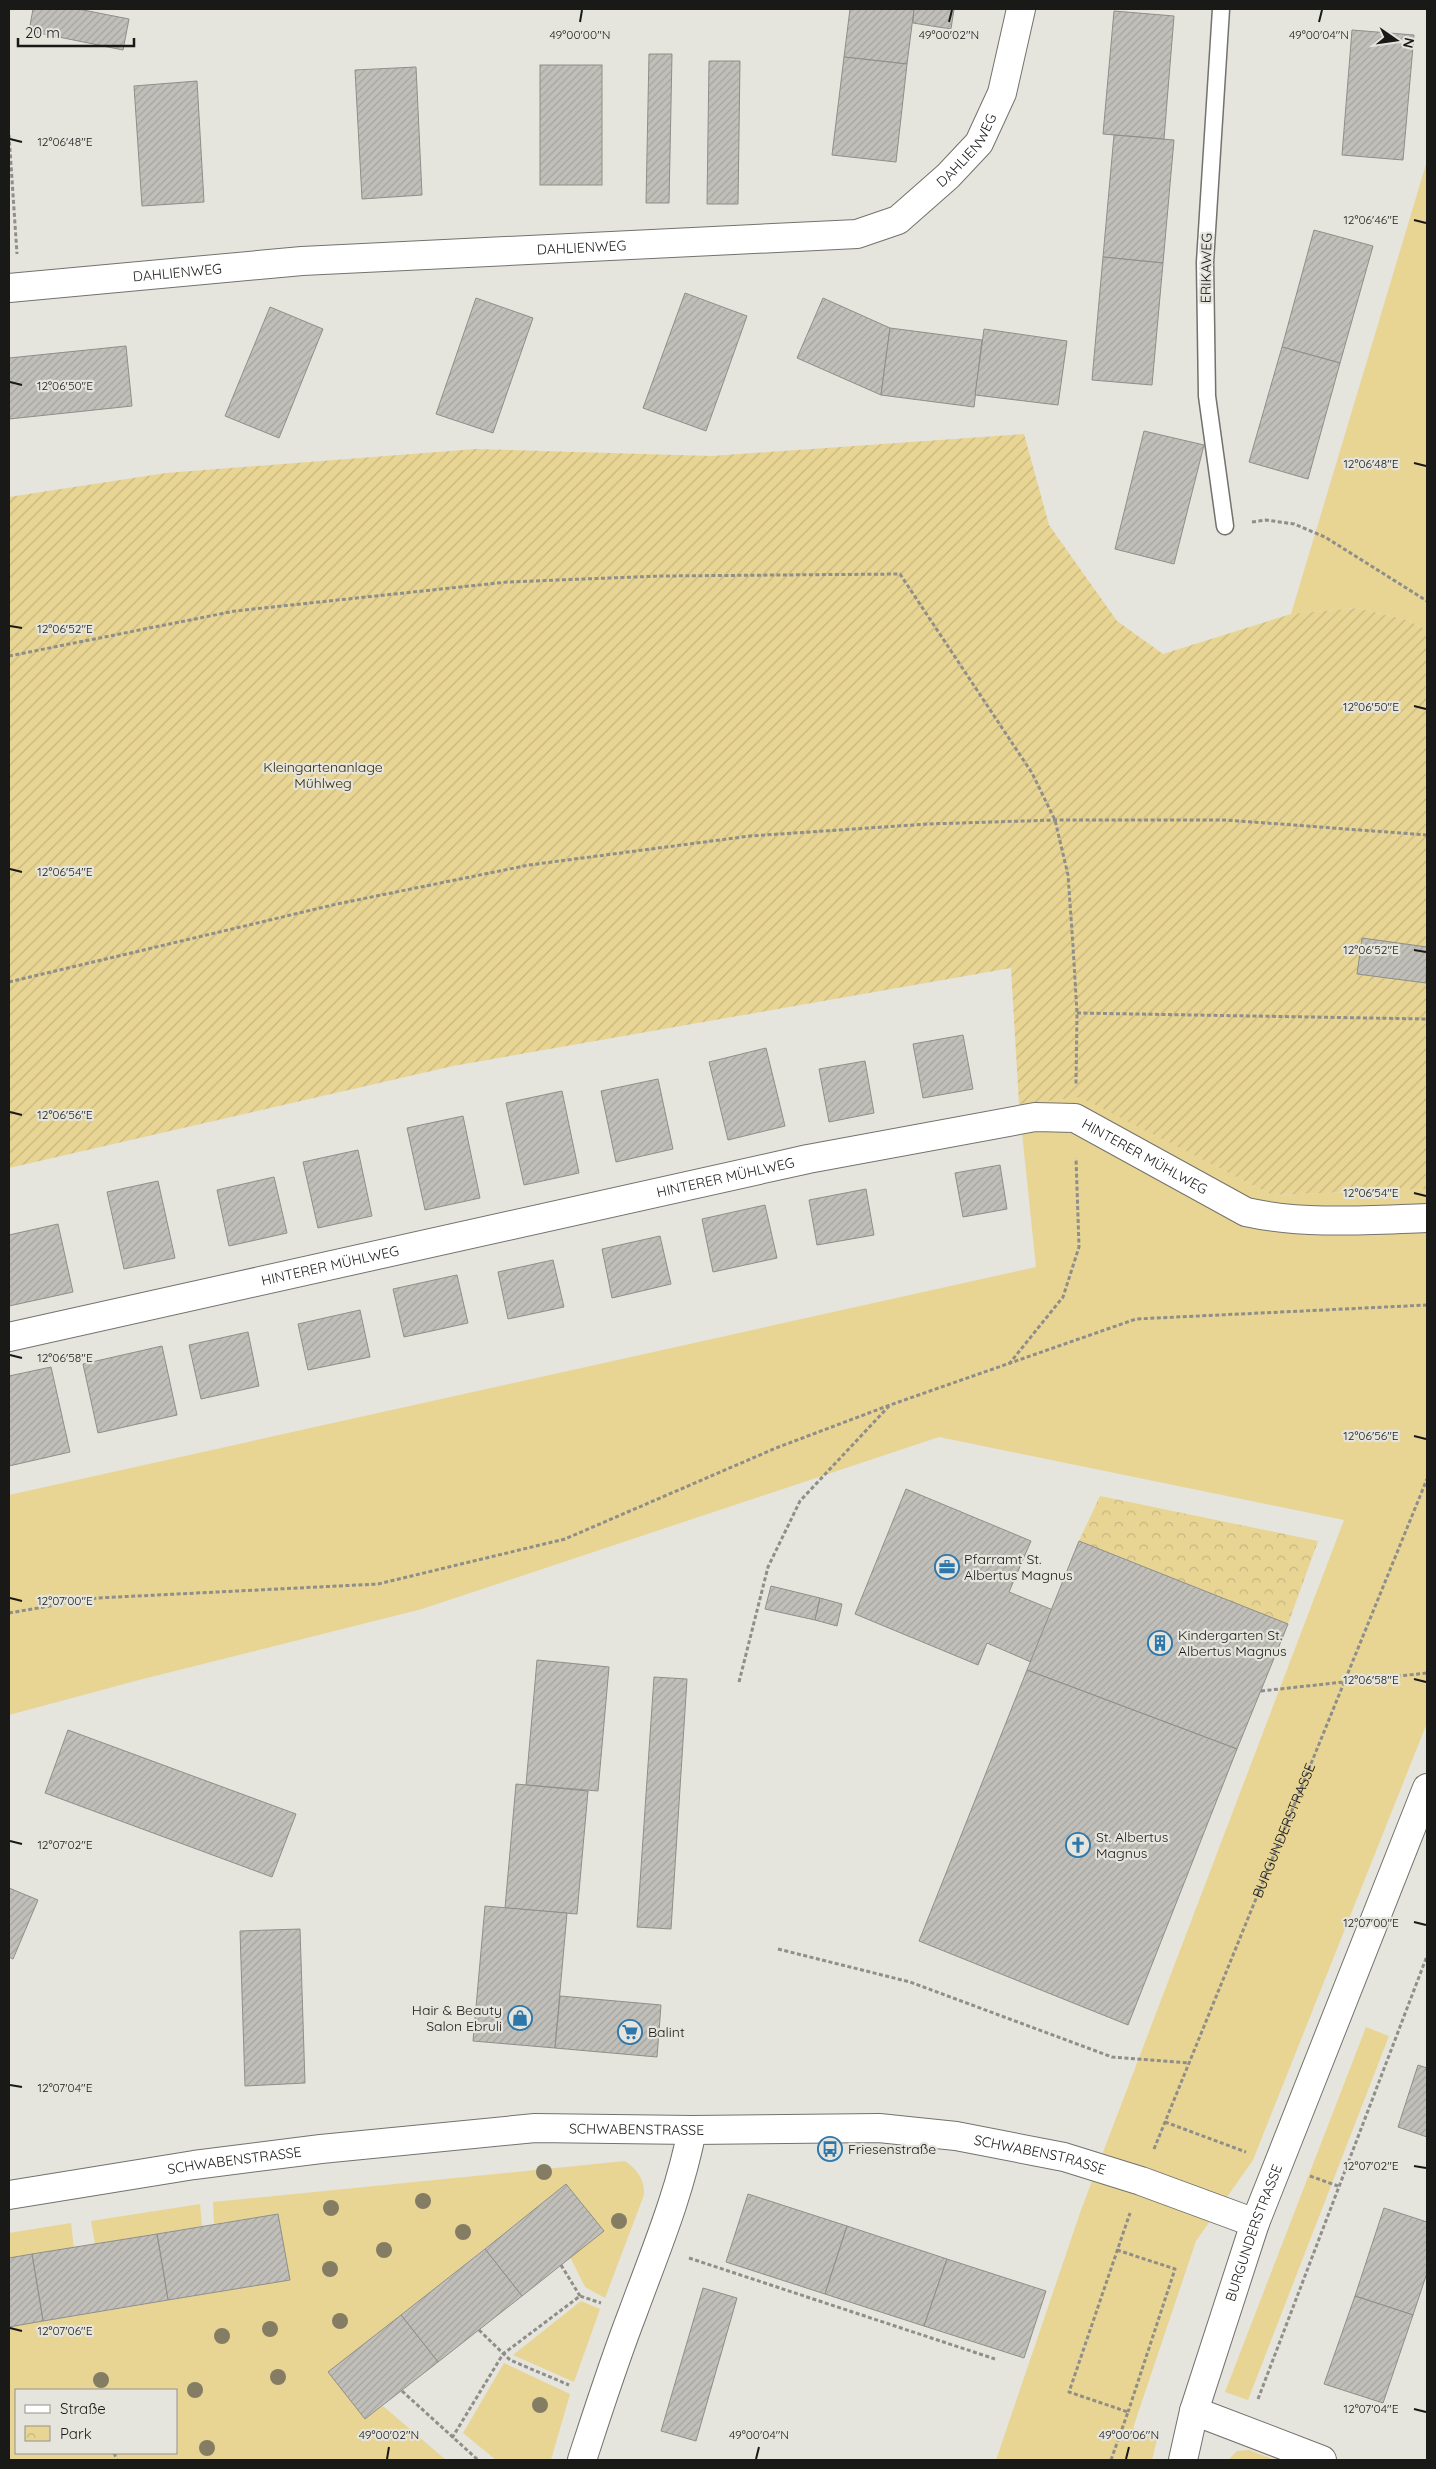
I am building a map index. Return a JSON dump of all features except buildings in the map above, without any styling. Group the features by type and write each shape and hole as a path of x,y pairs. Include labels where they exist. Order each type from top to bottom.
{"street":[{"name":"DAHLIENWEG","path":"14,287 302,261 857,234 898,220 948,176 979,142 1002,93 1021,9"},
{"name":"HINTERER MÜHLWEG","path":"9,1337 808,1159 1035,1117 1075,1118 1246,1212 1277,1219 1367,1220 1427,1218"},
{"name":"BURGUNDERSTRASSE","path":"1183,2460 1194,2411 1255,2223 1427,1788"},
{"name":"SCHWABENSTRASSE","path":"9,2195 321,2149 535,2128 692,2130 879,2128 956,2136 1064,2157 1141,2181 1255,2223"},
{"path":"582,2460 686,2162 692,2130"},
{"path":"1194,2411 1322,2460"}],"lane":[{"name":"ERIKAWEG","path":"1221,9 1205,262 1207,396 1225,526"}],"path":[{"path":"9,135 14,287"},
{"path":"1225,526 1266,520 1294,524 1325,537 1427,601"},
{"path":"9,656 235,611 507,582 662,576 900,574 1032,772 1055,820 1068,875 1076,1013 1075,1118 1079,1247 1063,1297 1010,1364"},
{"path":"9,982 337,904 529,865 750,836 928,824 1055,820 1226,820 1427,835"},
{"path":"1076,1013 1427,1019"},
{"path":"9,1613 97,1598 378,1584 565,1539 776,1448 890,1404 1136,1319 1427,1305"},
{"path":"739,1682 768,1567 800,1501 890,1404"},
{"name":"BURGUNDERSTRASSE","path":"1128,2412 1069,2392 1141,2181 1427,1479"},
{"path":"1261,1691 1427,1673"},
{"path":"778,1949 910,1982 1112,2057 1189,2063"},
{"path":"1239,2429 1254,2408 1427,1956"},
{"path":"657,2248 995,2359"},
{"path":"1111,2460 1175,2269 1117,2250"},
{"path":"561,2265 580,2296 632,2313"},
{"path":"452,2438 503,2354 580,2296"},
{"path":"479,2330 503,2354 602,2400"},
{"path":"402,2391 478,2460"}],"green space":[{"path":"1427,161 1427,630 1407,620 1357,608 1291,614"},
{"name":"Kleingartenanlage Mühlweg","path":"1024,434 1049,525 1117,621 1163,654 1291,614 1357,608 1407,620 1427,630 1427,1189 1272,1195 1080,1097 1019,1104 1011,968 453,1066 9,1168 9,497 166,473 476,449 712,456"},
{"path":"1080,1096 1272,1195 1427,1189 1427,1723 1253,2160 1196,2241 1133,2428 1157,2440 1152,2460 996,2460 1081,2210 1344,1520 939,1437 422,1609 139,1680 9,1715 9,1495 1036,1267 1019,1104"},
{"path":"1100,1496 1318,1541 1288,1624 1079,1541"},
{"path":"1366,2027 1389,2036 1248,2400 1225,2392"},
{"path":"625,2161 639,2175 644,2190 644,2195 605,2298 585,2287 570,2257 604,2231 566,2184 329,2372 365,2419 383,2406 446,2460 9,2460 9,2327 290,2280 278,2214 214,2224 213,2202"},
{"path":"200,2204 202,2226 95,2244 91,2221"},
{"path":"71,2223 74,2248 9,2258 9,2233"},
{"path":"581,2301 600,2309 574,2382 513,2355"},
{"path":"504,2363 570,2394 551,2460 496,2460 463,2433"},
{"path":"1249,2450 1275,2460 1228,2460 1237,2451"}],"place":[{"name":"Pfarramt St. Albertus Magnus","path":"947,1567"},
{"name":"Kindergarten St. Albertus Magnus","path":"1160,1643"},
{"name":"St. Albertus Magnus","path":"1078,1845"},
{"name":"Hair & Beauty Salon Ebruli","path":"520,2018"},
{"name":"Balint","path":"630,2032"},
{"name":"Friesenstraße","path":"830,2149"}]}
